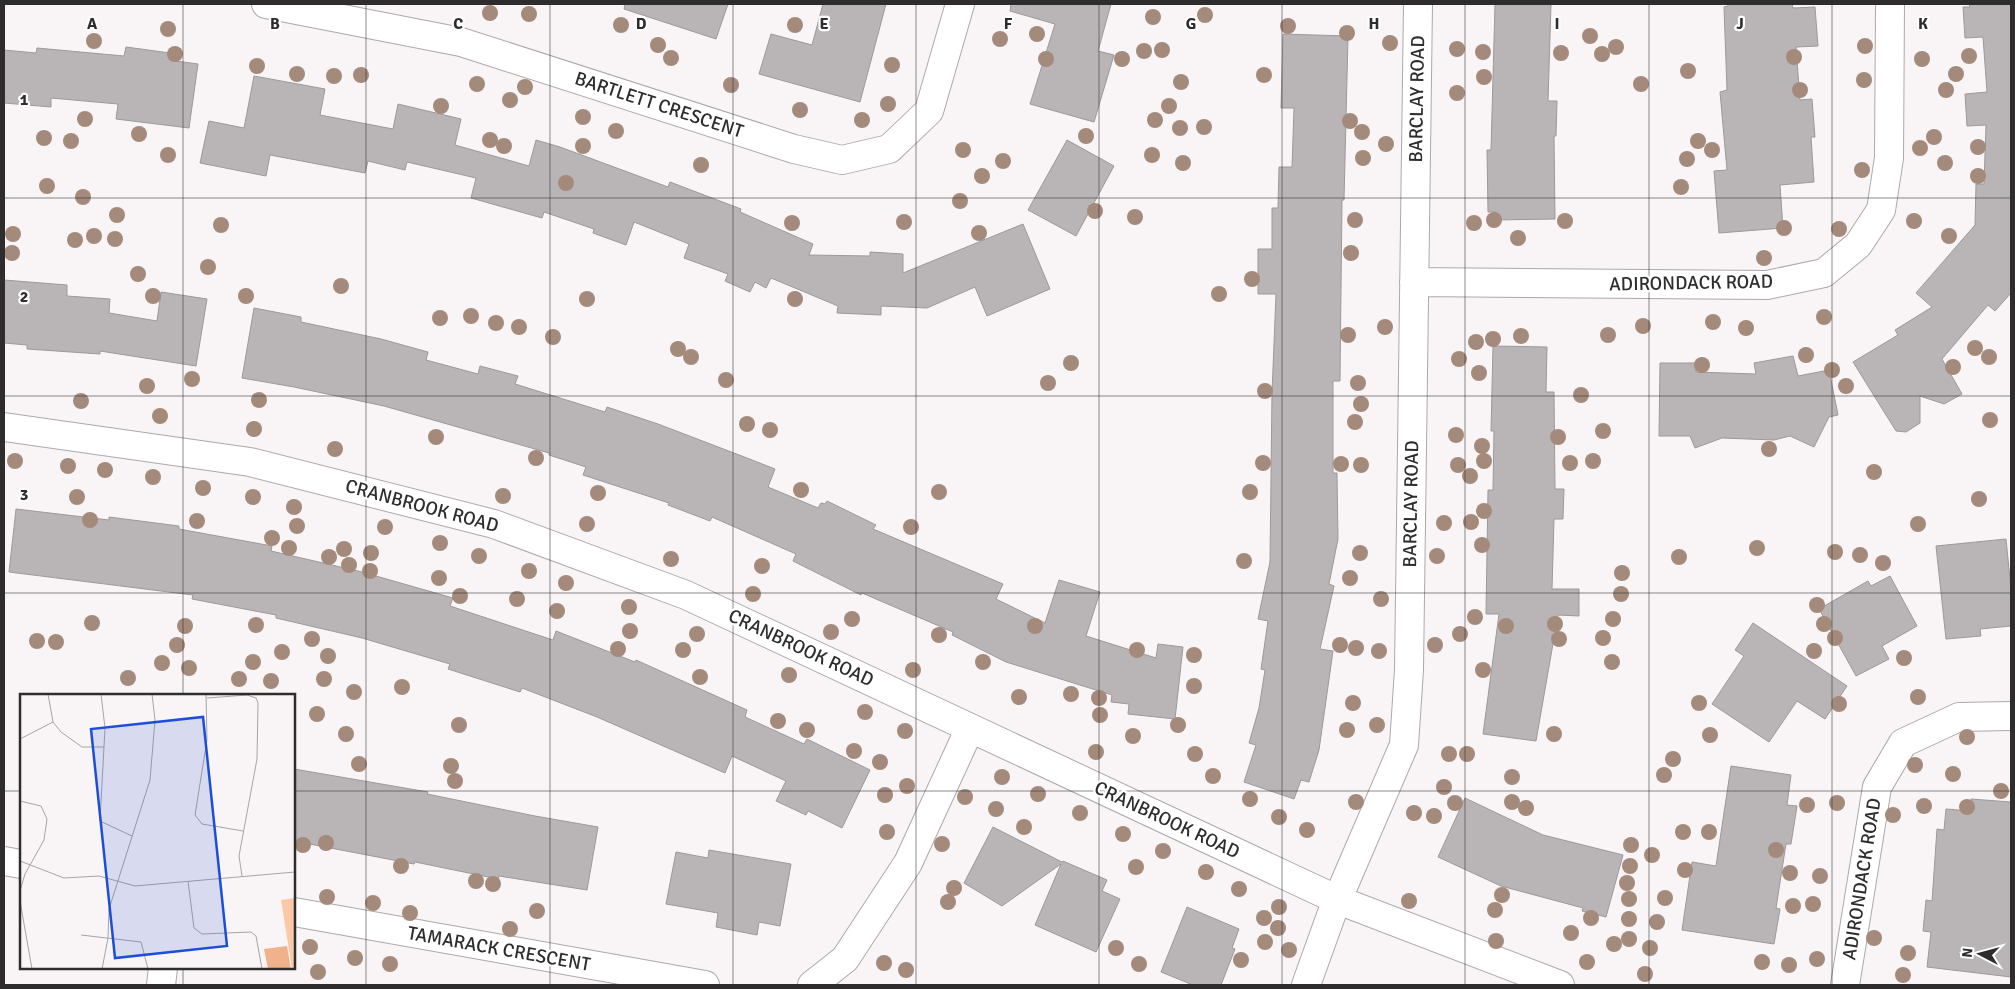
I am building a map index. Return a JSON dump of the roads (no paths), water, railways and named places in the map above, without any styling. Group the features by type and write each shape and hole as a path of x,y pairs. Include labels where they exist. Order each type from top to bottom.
{"street":[{"name":"BARTLETT CRESCENT","path":"266,4 461,42 794,148 842,160 890,149 930,111 960,4"},
{"name":"BARCLAY ROAD","path":"1306,985 1338,900 1404,745 1409,670 1418,4"},
{"name":"ADIRONDACK ROAD","path":"1414,282 1767,285 1824,273 1858,245 1881,210 1889,158 1890,4"},
{"name":"CRANBROOK ROAD","path":"4,427 250,462 494,524 686,594 1338,900 1560,985"},
{"name":"ADIRONDACK ROAD","path":"1846,985 1877,787 1903,743 1959,717 2011,716"},
{"path":"812,985 845,959 908,862 970,728"},
{"path":"4,861 20,864"},
{"name":"TAMARACK CRESCENT","path":"295,912 705,985"},
{"path":"161,985 163,969"}]}
